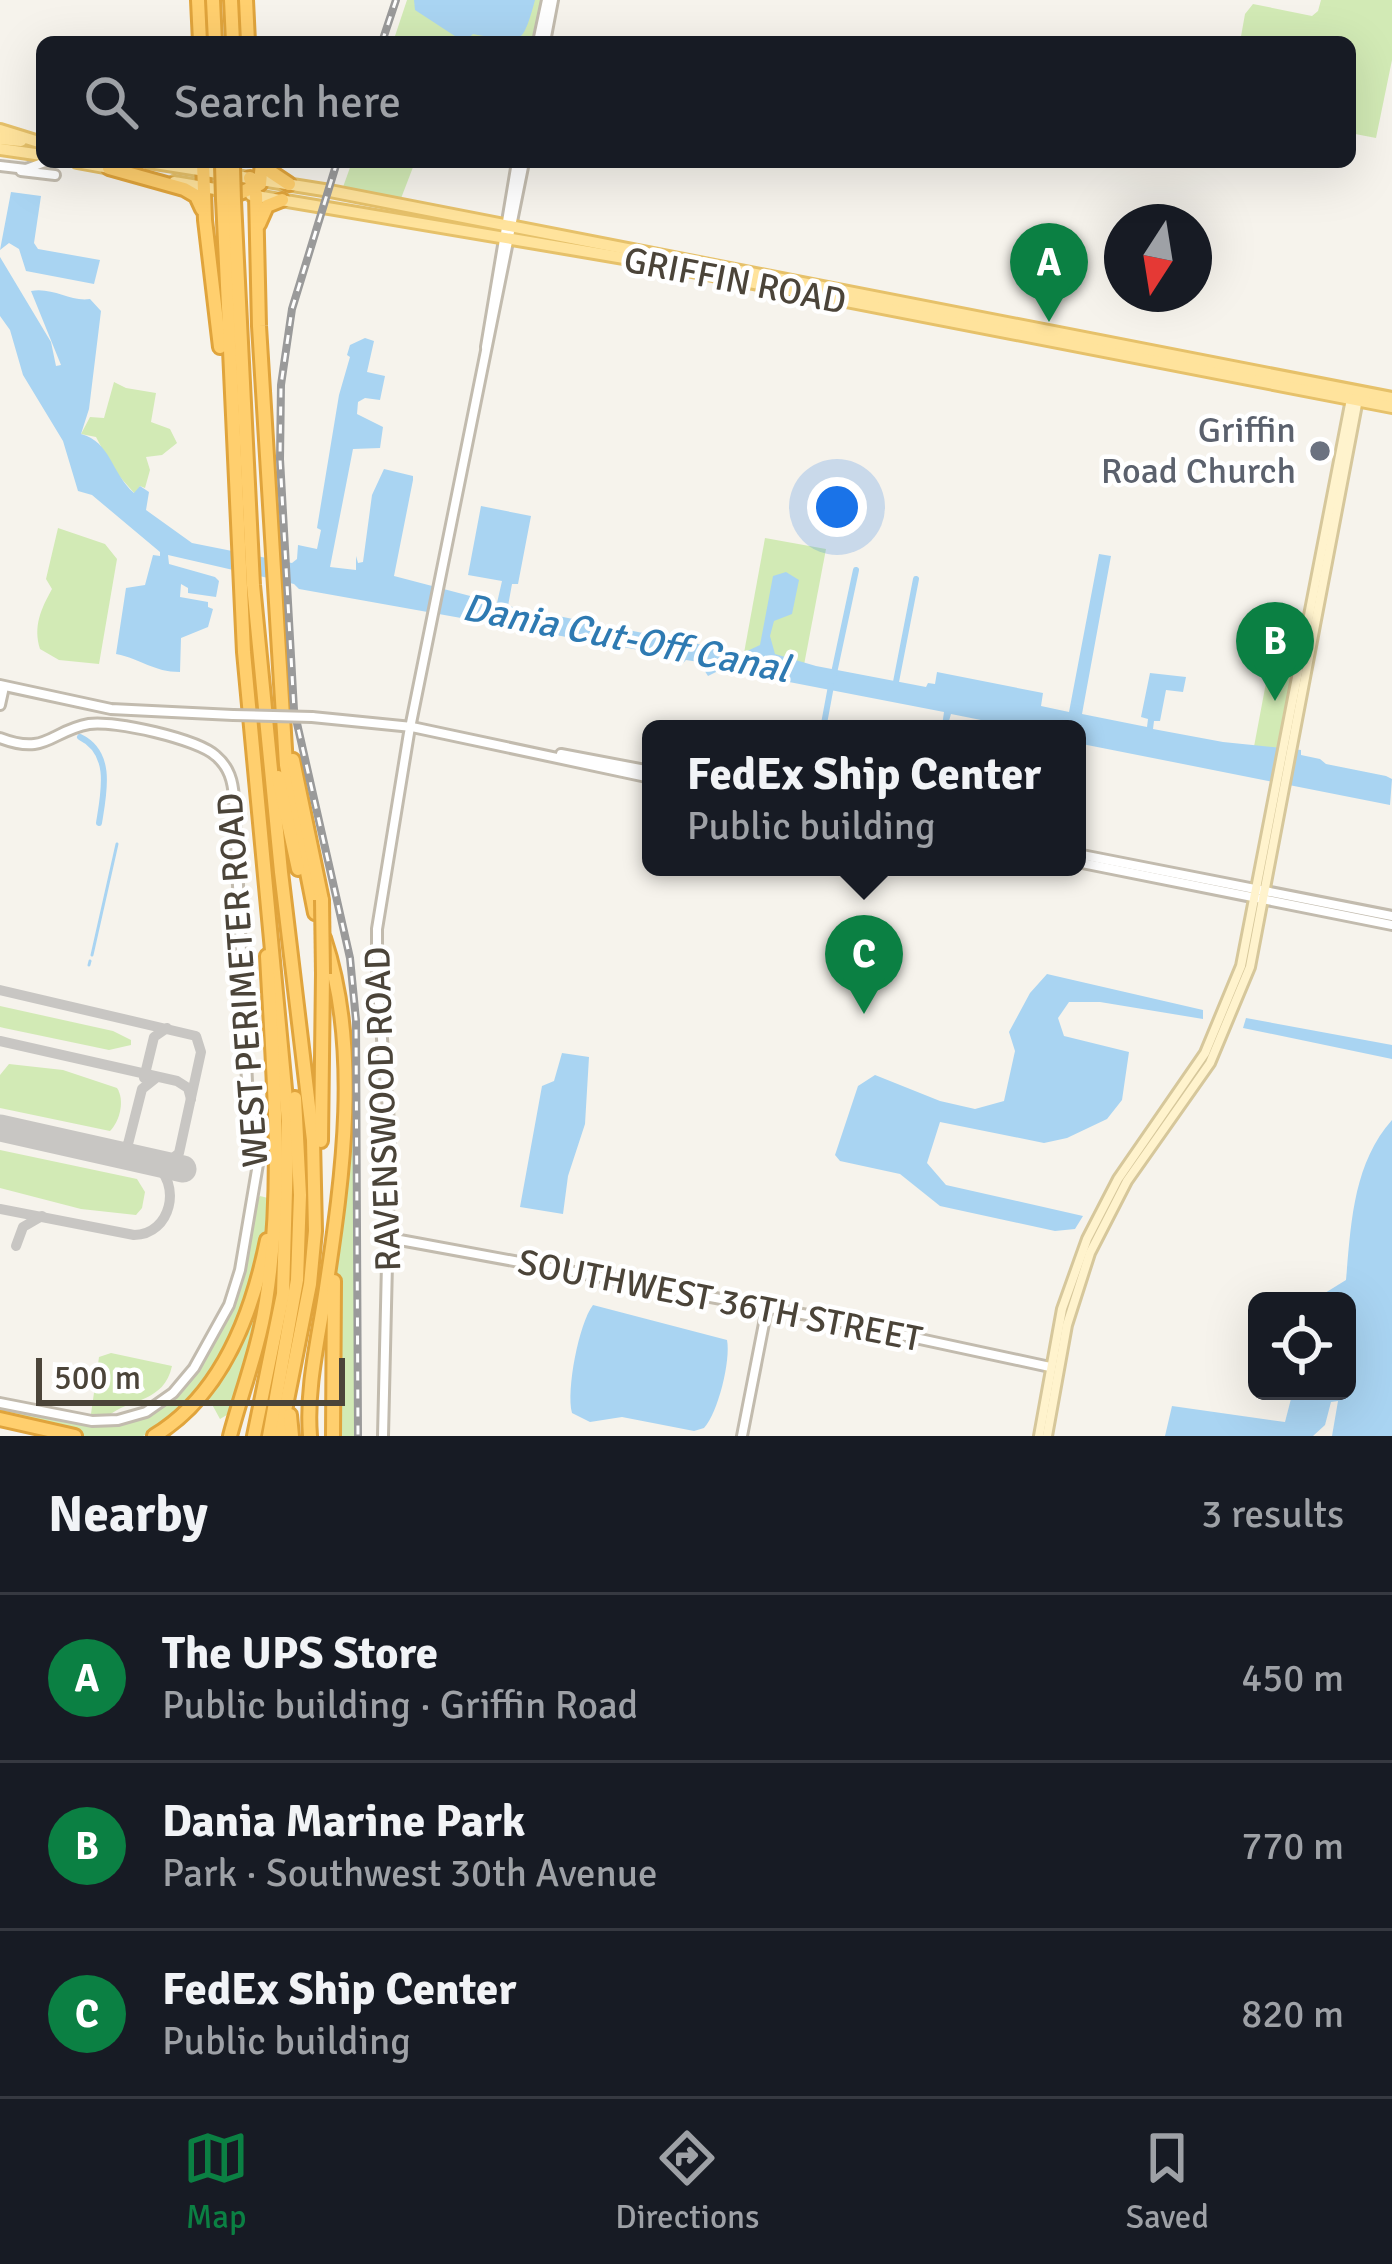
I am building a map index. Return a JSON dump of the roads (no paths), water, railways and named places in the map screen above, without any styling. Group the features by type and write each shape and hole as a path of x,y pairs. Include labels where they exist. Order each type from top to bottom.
{"highway":[{"path":"198,0 200,36"},
{"path":"222,0 224,36"},
{"path":"246,0 248,36"},
{"path":"109,168 190,191 204,213"},
{"path":"203,168 228,437 233,448"},
{"path":"230,168 250,584 294,1088 290,1277 277,1380 277,1436"},
{"path":"261,168 256,185 256,236 283,700 318,906 345,1027 346,1079 334,1224 310,1398 310,1436"},
{"path":"268,168 289,184"},
{"path":"233,199 256,185"},
{"path":"233,199 233,448 248,550"},
{"path":"256,236 263,211 282,200"},
{"path":"250,584 319,1172"},
{"path":"250,584 244,652 286,1077 287,1234 278,1323 254,1436"},
{"path":"250,584 314,1140 316,1231 306,1310 277,1436"},
{"path":"271,744 299,874 318,906 323,974 319,1249 290,1415 277,1436"},
{"path":"230,1436 265,1308 274,1231 276,1168 266,954 273,938"},
{"path":"154,1436 205,1392 238,1332 261,1265 276,1168"},
{"path":"333,1436 334,1224"},
{"path":"0,1419 75,1436"}],"main road":[{"path":"0,130 36,141"},
{"path":"0,140 36,143"},
{"path":"0,149 36,157"},
{"path":"109,168 202,187 233,199"},
{"name":"GRIFFIN ROAD","path":"209,168 282,200 342,209 426,211 637,260 724,267 996,327 1355,397 1392,398"},
{"name":"GRIFFIN ROAD","path":"256,185 289,184 379,209 685,265 979,329 1012,326 1392,407"},
{"path":"1043,1436 1070,1311 1090,1253 1120,1193 1188,1099 1223,1036 1250,966 1355,397"},
{"path":"1043,1436 1050,1367 1081,1252 1118,1179 1174,1104 1212,1040 1241,965 1261,894"}],"street":[{"path":"543,36 550,0"},
{"path":"18,169 27,160 22,152"},
{"path":"18,169 36,162"},
{"path":"0,166 55,175"},
{"name":"RAVENSWOOD ROAD","path":"383,1436 389,1101 376,959 382,892 520,168"},
{"path":"0,705 1,687 111,709 312,717 412,727 642,773"},
{"name":"WEST PERIMETER ROAD","path":"0,738 39,744 79,726 108,724 200,745 218,758 232,781 248,1090 258,1177 234,1291 203,1356 162,1402 124,1419 87,1421 0,1403"},
{"path":"1086,860 1392,921"},
{"name":"SOUTHWEST 36TH STREET","path":"389,1238 767,1308 1050,1367"},
{"path":"742,1436 767,1308"}],"water":[{"path":"414,0 535,0 521,36 455,36 415,10"},
{"path":"11,192 41,196 34,243 38,249 100,260 94,284 26,271 19,249 9,243 0,250"},
{"name":"Dania Cut-Off Canal","path":"0,257 51,342 56,366 61,365 31,291 90,299 101,311 89,409 81,434 99,444 134,493 140,486 149,492 146,510 192,543 292,563 298,545 317,549 347,355 350,345 365,338 374,341 367,372 385,376 380,400 358,402 357,414 383,427 380,448 353,449 330,567 356,570 356,556 358,563 363,562 372,495 384,469 413,476 394,576 497,603 502,581 468,575 481,506 531,516 518,584 512,584 508,606 743,653 760,645 773,576 786,572 799,580 792,614 774,621 770,636 775,654 926,687 935,684 937,672 1043,693 1041,706 1069,712 1099,554 1111,556 1082,714 1147,727 1148,719 1141,717 1150,673 1186,677 1183,692 1166,690 1160,721 1154,721 1153,729 1301,750 1301,755 1326,764 1386,776 1392,779 1390,805 1086,745 1086,720 981,720 951,714 949,720 943,720 944,712 722,669 708,676 699,662 686,660 680,666 667,655 299,589 168,555 169,564 219,581 216,597 188,593 181,584 180,597 208,602 213,609 208,627 181,638 180,672 116,654 126,588 145,585 153,555 160,556 160,552 92,495 78,491 63,441 23,375 10,330 0,316"},
{"path":"1047,974 1203,1010 1203,1019 1100,1002 1069,1002 1058,1018 1064,1036 1129,1052 1122,1100 1107,1119 1067,1138 1044,1143 940,1122 927,1163 946,1185 1083,1216 1075,1229 1055,1231 940,1206 900,1174 840,1161 835,1155 858,1086 875,1075 940,1101 975,1109 1004,1101 1015,1051 1009,1032 1030,993"},
{"path":"1246,1018 1392,1045 1392,1059 1243,1028"},
{"path":"562,1053 589,1057 585,1124 568,1176 563,1214 520,1207 542,1086 554,1081"},
{"path":"1392,1120 1392,1436 1332,1436 1338,1401 1331,1402 1325,1425 1313,1436 1165,1436 1172,1406 1285,1422 1291,1400 1356,1400 1356,1292 1327,1292 1346,1280 1352,1216 1362,1175"},
{"path":"593,1305 727,1340 722,1386 704,1428 694,1431 622,1417 590,1422 572,1413 575,1357"}],"waterway":[{"path":"834,673 856,570"},
{"path":"895,687 916,579"},
{"path":"825,720 831,686"},
{"path":"80,737 102,763 99,823"},
{"path":"92,955 117,844"},
{"path":"89,965 90,961"}],"railway":[{"path":"384,36 396,0"},
{"path":"335,168 292,309 281,385 280,459 294,710 350,958 356,1020 358,1436"}],"place":[{"name":"The UPS Store","path":"1049,322"},
{"name":"Griffin Road Church","path":"1320,451"},
{"name":"Dania Marine Park","path":"1275,701"},
{"name":"FedEx Ship Center","path":"864,1014"}]}
